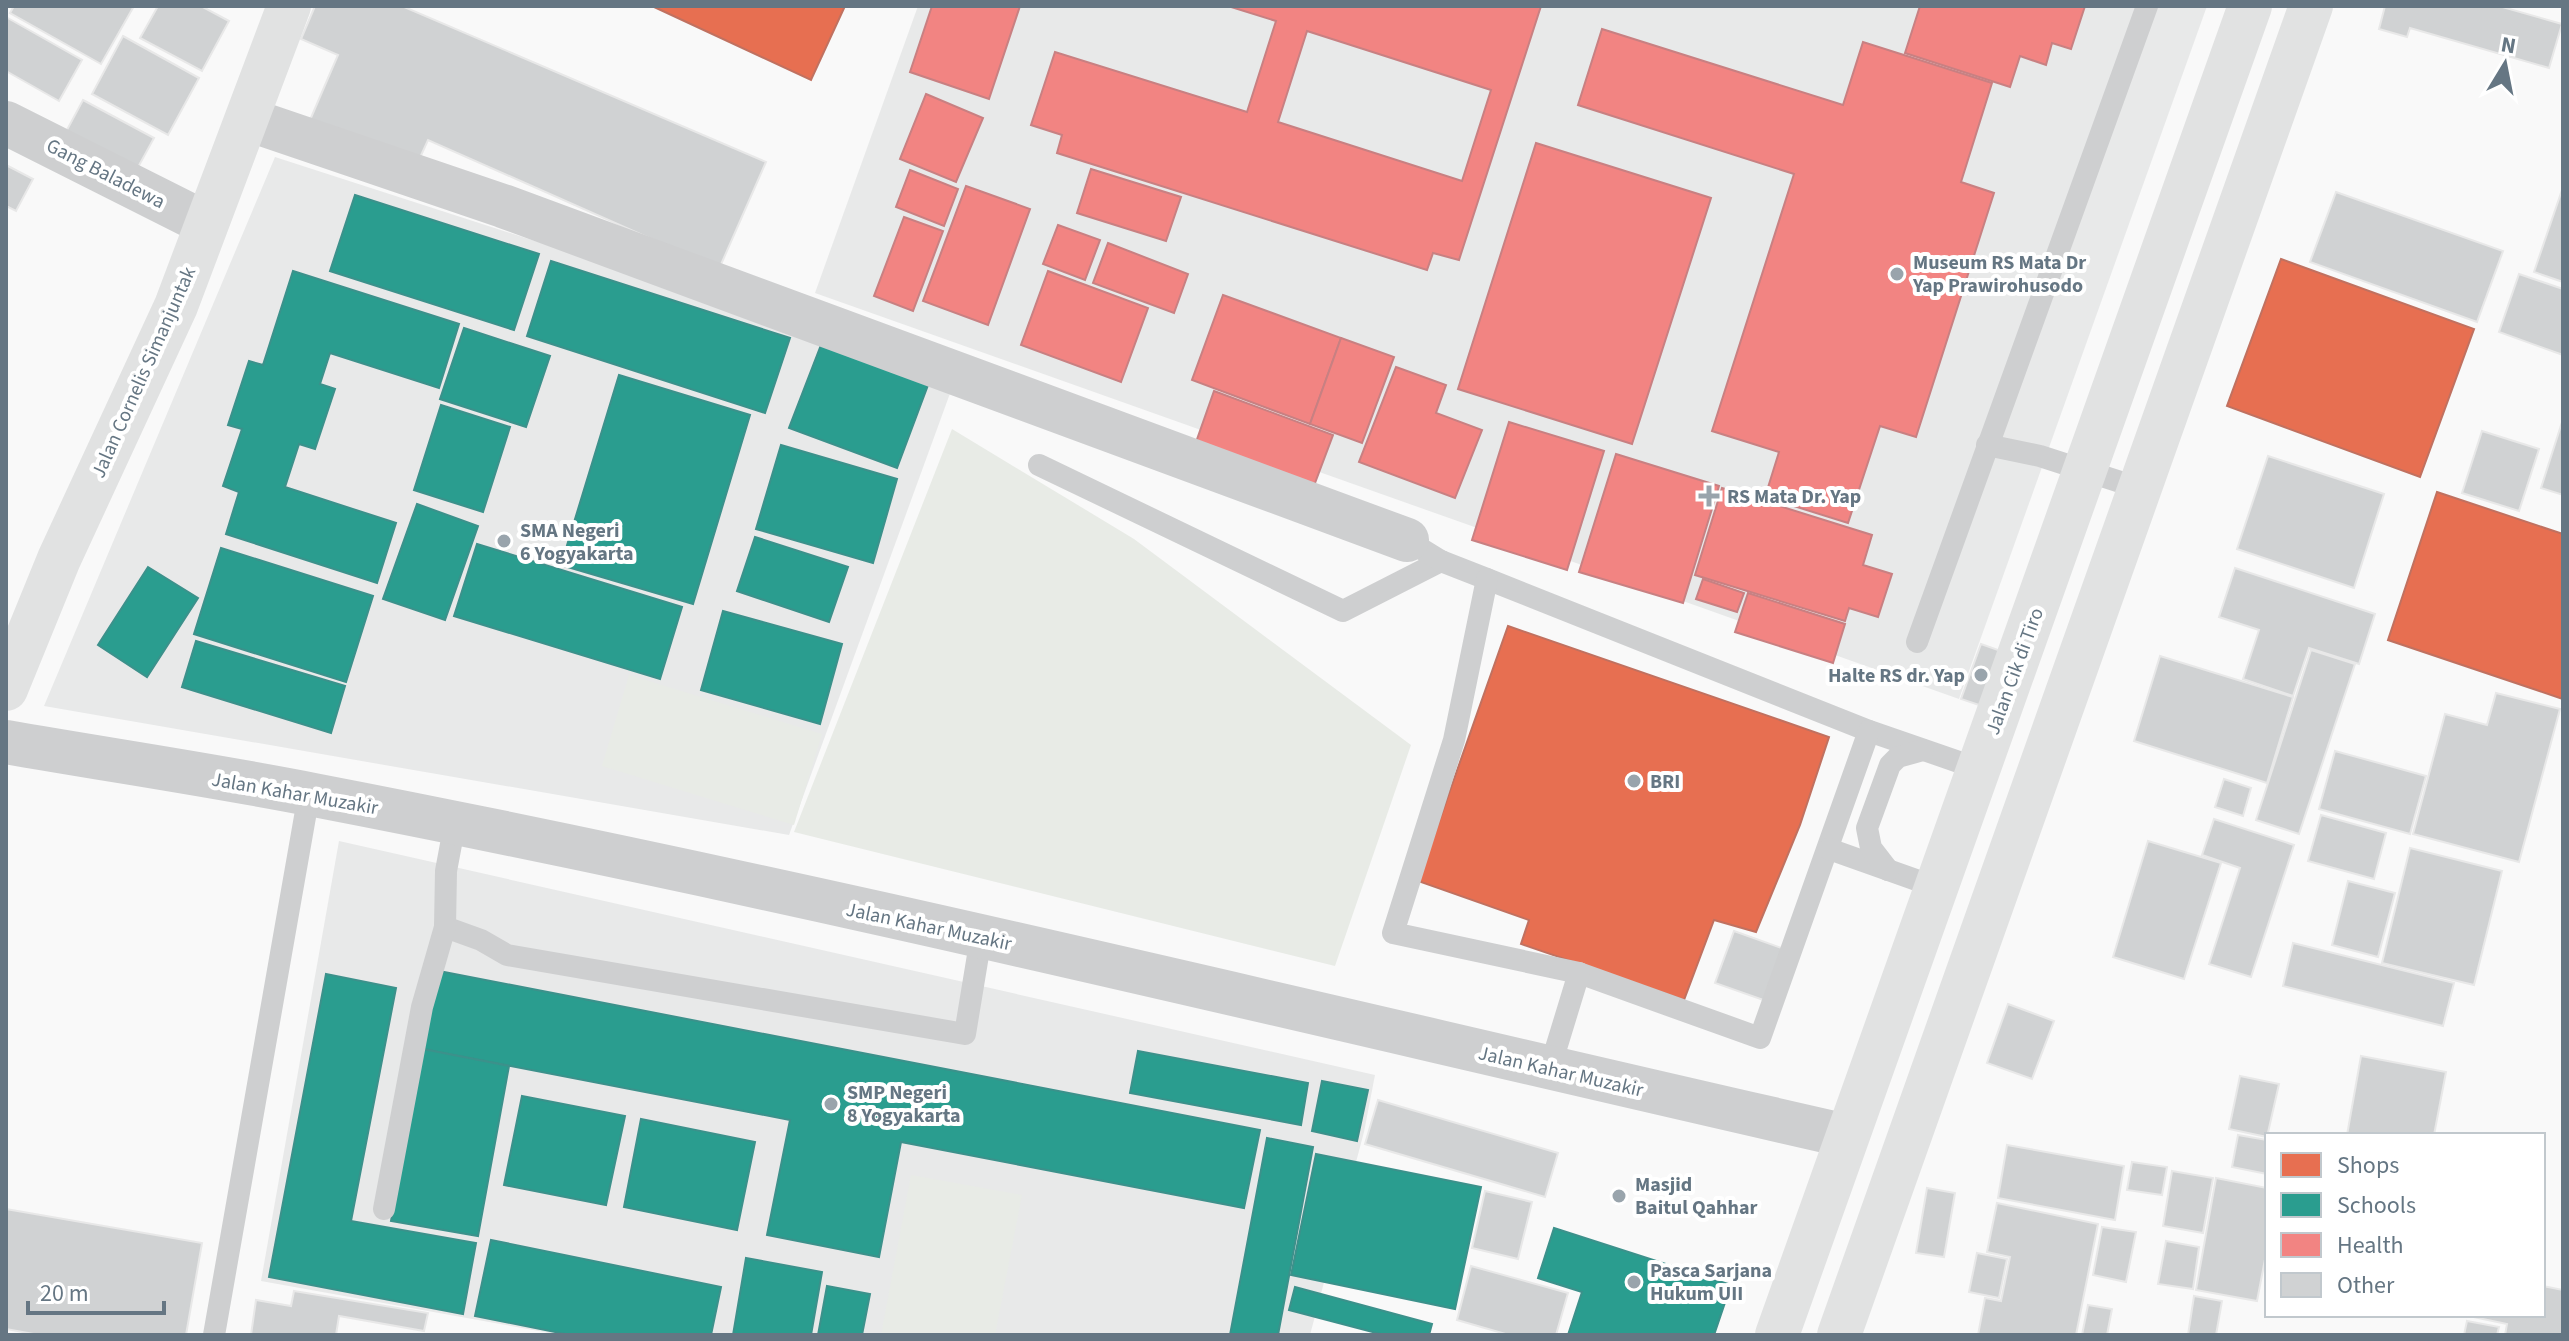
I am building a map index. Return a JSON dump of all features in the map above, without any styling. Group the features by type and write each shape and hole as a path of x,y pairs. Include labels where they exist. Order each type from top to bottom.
{"main road":[{"name":"Jalan Cornelis Simanjuntak","path":"6,689 59,559 176,306 289,6"},
{"name":"Jalan Cik di Tiro","path":"1777,1335 2250,6"},
{"path":"1839,1335 2311,6"},
{"path":"1847,1136 1904,1150"}],"street":[{"path":"247,119 503,206 1424,550"},
{"name":"Gang Baladewa","path":"6,123 205,223"},
{"name":"Jalan Kahar Muzakir","path":"6,742 309,794 455,823 981,937 1847,1136"}],"lane":[{"path":"1917,642 2147,6"},
{"path":"1987,445 2040,456 2139,488"},
{"path":"1039,465 1343,611 1424,550 1487,579 1869,731 1979,769"},
{"path":"1487,579 1454,740 1393,933 1579,973 1760,1038 1869,731"},
{"path":"1888,870 1871,848 1867,828 1890,765 1898,757 1923,750"},
{"path":"214,1335 309,794"},
{"path":"384,1209 422,1007 445,927 446,871 455,823"},
{"path":"1829,849 1936,887"},
{"path":"445,927 481,940 507,955 965,1034 981,937"},
{"path":"1550,1068 1579,973"}],"shaded area":[{"name":"RS Mata Dr. Yap","path":"918,6 2207,6 1959,699 815,293"},
{"name":"SMA Negeri 6 Yogyakarta","path":"275,157 956,377 789,835 44,706"},
{"path":"952,429 1134,539 1411,745 1335,966 794,832"},
{"path":"629,675 822,734 794,825 602,766"},
{"name":"SMP Negeri 8 Yogyakarta","path":"339,841 1375,1075 1364,1132 1310,1335 561,1335 261,1281"},
{"path":"911,1175 1022,1195 995,1335 881,1335"}],"building: Shops":[{"path":"652,6 845,6 811,80"},
{"path":"2281,259 2474,329 2420,477 2227,406"},
{"path":"2437,492 2563,534 2563,699 2388,640"},
{"name":"BRI","path":"1508,626 1829,737 1800,825 1756,932 1714,920 1684,1000 1521,944 1529,920 1418,881"}],"building: Schools":[{"path":"355,195 539,254 514,330 330,271"},
{"path":"551,261 790,338 765,413 527,336"},
{"path":"293,271 459,324 439,388 330,353 320,384 335,389 315,449 299,444 285,487 396,523 377,583 226,534 239,492 223,486 242,429 228,425 249,361 263,365"},
{"path":"464,328 550,356 526,427 440,399"},
{"path":"821,345 928,385 897,468 789,428"},
{"path":"619,375 750,415 693,604 561,565"},
{"path":"441,405 510,427 483,512 414,490"},
{"path":"781,445 897,479 873,563 756,529"},
{"path":"417,504 478,526 445,620 383,599"},
{"path":"755,537 848,567 829,622 737,591"},
{"path":"477,544 682,607 660,679 454,616"},
{"path":"221,548 373,596 346,682 194,634"},
{"path":"148,567 198,598 147,677 98,645"},
{"path":"723,611 842,644 820,724 701,690"},
{"path":"196,641 345,686 331,733 182,687"},
{"path":"439,971 1260,1130 1244,1208 901,1142 879,1257 767,1235 790,1120 423,1049"},
{"path":"326,974 396,988 351,1221 476,1243 463,1314 269,1277"},
{"path":"423,1049 509,1066 478,1236 391,1221"},
{"path":"1138,1051 1308,1083 1301,1125 1130,1093"},
{"path":"1322,1081 1368,1090 1357,1141 1312,1131"},
{"path":"522,1096 625,1116 606,1205 504,1185"},
{"path":"641,1119 755,1142 737,1230 624,1207"},
{"path":"1267,1138 1313,1147 1278,1335 1230,1335"},
{"path":"1316,1154 1481,1187 1455,1309 1291,1275"},
{"name":"Pasca Sarjana Hukum UII","path":"1554,1228 1731,1285 1714,1335 1568,1335 1582,1292 1538,1278"},
{"path":"491,1240 721,1287 711,1335 570,1335 475,1316"},
{"path":"746,1258 822,1272 811,1335 733,1335"},
{"path":"827,1286 870,1294 862,1335 818,1335"},
{"path":"1295,1287 1432,1324 1429,1335 1384,1335 1289,1310"}],"building: Health":[{"path":"932,6 1020,6 989,99 910,72"},
{"path":"1228,6 1541,6 1459,260 1433,253 1427,270 1057,153 1062,135 1031,125 1055,52 1247,112 1276,21","holes":["1307,31 1491,90 1462,181 1278,122"]},
{"path":"1920,6 2085,6 2071,49 2052,43 2046,65 2020,56 2010,87 1905,53"},
{"path":"1602,29 1843,105 1863,42 1992,83 1961,182 1994,193 1916,437 1880,426 1848,523 1765,497 1779,452 1712,431 1794,174 1578,105"},
{"path":"926,94 983,118 956,182 900,159"},
{"path":"1536,143 1711,198 1632,444 1458,389"},
{"path":"1091,169 1181,197 1166,241 1077,213"},
{"path":"910,170 958,189 944,226 896,207"},
{"path":"966,186 1030,209 988,325 923,301"},
{"path":"904,217 943,231 913,311 874,296"},
{"path":"1058,225 1100,240 1085,280 1043,264"},
{"path":"1108,243 1188,274 1174,313 1093,283"},
{"path":"1048,271 1148,308 1121,382 1021,345"},
{"path":"1223,295 1341,338 1310,424 1192,380"},
{"path":"1341,338 1394,357 1362,443 1310,424"},
{"path":"1396,367 1446,385 1436,413 1482,430 1455,498 1359,462"},
{"path":"1214,391 1333,435 1312,491 1194,448"},
{"path":"1509,422 1604,451 1567,570 1472,540"},
{"path":"1616,454 1719,486 1683,603 1579,572"},
{"path":"1722,488 1872,535 1863,565 1892,574 1878,617 1849,608 1845,621 1695,575"},
{"path":"1703,579 1744,593 1737,612 1696,599"},
{"path":"1748,593 1845,624 1833,663 1735,632"}],"building: Other":[{"path":"14,6 134,6 101,64 10,13"},
{"path":"158,6 201,6 229,21 202,71 140,38"},
{"path":"315,6 402,6 766,162 719,269 428,140 413,173 307,127 338,55 301,39"},
{"path":"2385,6 2499,6 2562,24 2549,68 2410,28 2407,37 2379,29"},
{"path":"6,17 82,60 59,101 6,71"},
{"path":"123,36 199,78 168,135 92,94"},
{"path":"83,100 154,138 131,180 61,141"},
{"path":"6,165 33,179 16,211 6,206"},
{"path":"2563,187 2563,282 2534,272"},
{"path":"2336,192 2503,251 2477,322 2310,262"},
{"path":"2519,274 2563,289 2563,355 2499,332"},
{"path":"2563,419 2563,495 2541,488"},
{"path":"2482,431 2539,449 2519,511 2462,493"},
{"path":"2268,456 2384,494 2354,588 2237,549"},
{"path":"2235,568 2375,614 2359,664 2309,648 2293,696 2243,679 2259,630 2219,617"},
{"name":"Halte RS dr. Yap","path":"1981,644 2001,651 1982,706 1961,699"},
{"path":"2311,650 2355,664 2299,834 2256,820"},
{"path":"2160,656 2293,697 2267,783 2134,741"},
{"path":"2496,693 2560,709 2519,862 2413,834 2445,714 2487,725"},
{"path":"2335,751 2426,776 2410,834 2319,809"},
{"path":"2224,779 2251,788 2243,816 2215,807"},
{"path":"2321,815 2386,833 2374,879 2308,861"},
{"path":"2214,819 2294,845 2251,977 2209,964 2240,868 2202,855"},
{"path":"2148,841 2221,863 2184,979 2113,957"},
{"path":"2410,848 2502,871 2474,985 2382,963"},
{"path":"2348,881 2395,893 2378,957 2332,945"},
{"path":"1734,931 1787,950 1769,1002 1715,983"},
{"path":"2293,943 2454,983 2443,1026 2283,986"},
{"path":"2008,1004 2054,1021 2032,1079 1987,1063"},
{"path":"2361,1056 2446,1072 2434,1133 2347,1133"},
{"path":"2240,1076 2279,1084 2265,1137 2229,1129"},
{"path":"1378,1100 1558,1153 1545,1197 1365,1144"},
{"path":"2238,1135 2265,1140 2265,1174 2232,1167"},
{"path":"2007,1145 2124,1166 2115,1220 1998,1198"},
{"path":"2132,1162 2167,1167 2162,1195 2127,1190"},
{"path":"2172,1171 2213,1178 2203,1233 2163,1226"},
{"path":"2216,1178 2265,1188 2265,1259 2257,1301 2196,1290"},
{"path":"1927,1188 1955,1193 1944,1257 1916,1253"},
{"path":"1485,1191 1532,1202 1518,1259 1472,1248"},
{"path":"1997,1203 2098,1224 2076,1335 1978,1335 1985,1298 2001,1301 2010,1257 1987,1252"},
{"path":"6,1209 202,1243 186,1335 39,1335 6,1329"},
{"path":"2102,1227 2136,1232 2126,1282 2093,1275"},
{"path":"2166,1241 2199,1247 2193,1289 2158,1284"},
{"path":"1977,1253 2007,1259 1999,1298 1969,1292"},
{"path":"1471,1266 1568,1293 1556,1335 1509,1335 1457,1320"},
{"path":"2545,1286 2563,1290 2563,1335 2505,1335 2507,1324 2474,1317 2545,1317"},
{"path":"294,1291 428,1313 424,1331 339,1316 336,1335 251,1335 256,1300 291,1306"},
{"path":"2194,1296 2222,1301 2216,1335 2188,1335"},
{"path":"2088,1305 2112,1309 2107,1335 2082,1335"},
{"path":"2467,1321 2499,1327 2497,1335 2464,1335"}],"place":[{"name":"Museum RS Mata Dr Yap Prawirohusodo","path":"1897,274"},
{"name":"RS Mata Dr. Yap","path":"1709,496"},
{"name":"SMA Negeri 6 Yogyakarta","path":"504,541"},
{"name":"Halte RS dr. Yap","path":"1981,675"},
{"name":"BRI","path":"1634,781"},
{"name":"SMP Negeri 8 Yogyakarta","path":"831,1104"},
{"name":"Masjid Baitul Qahhar","path":"1619,1196"},
{"name":"Pasca Sarjana Hukum UII","path":"1634,1282"}]}
